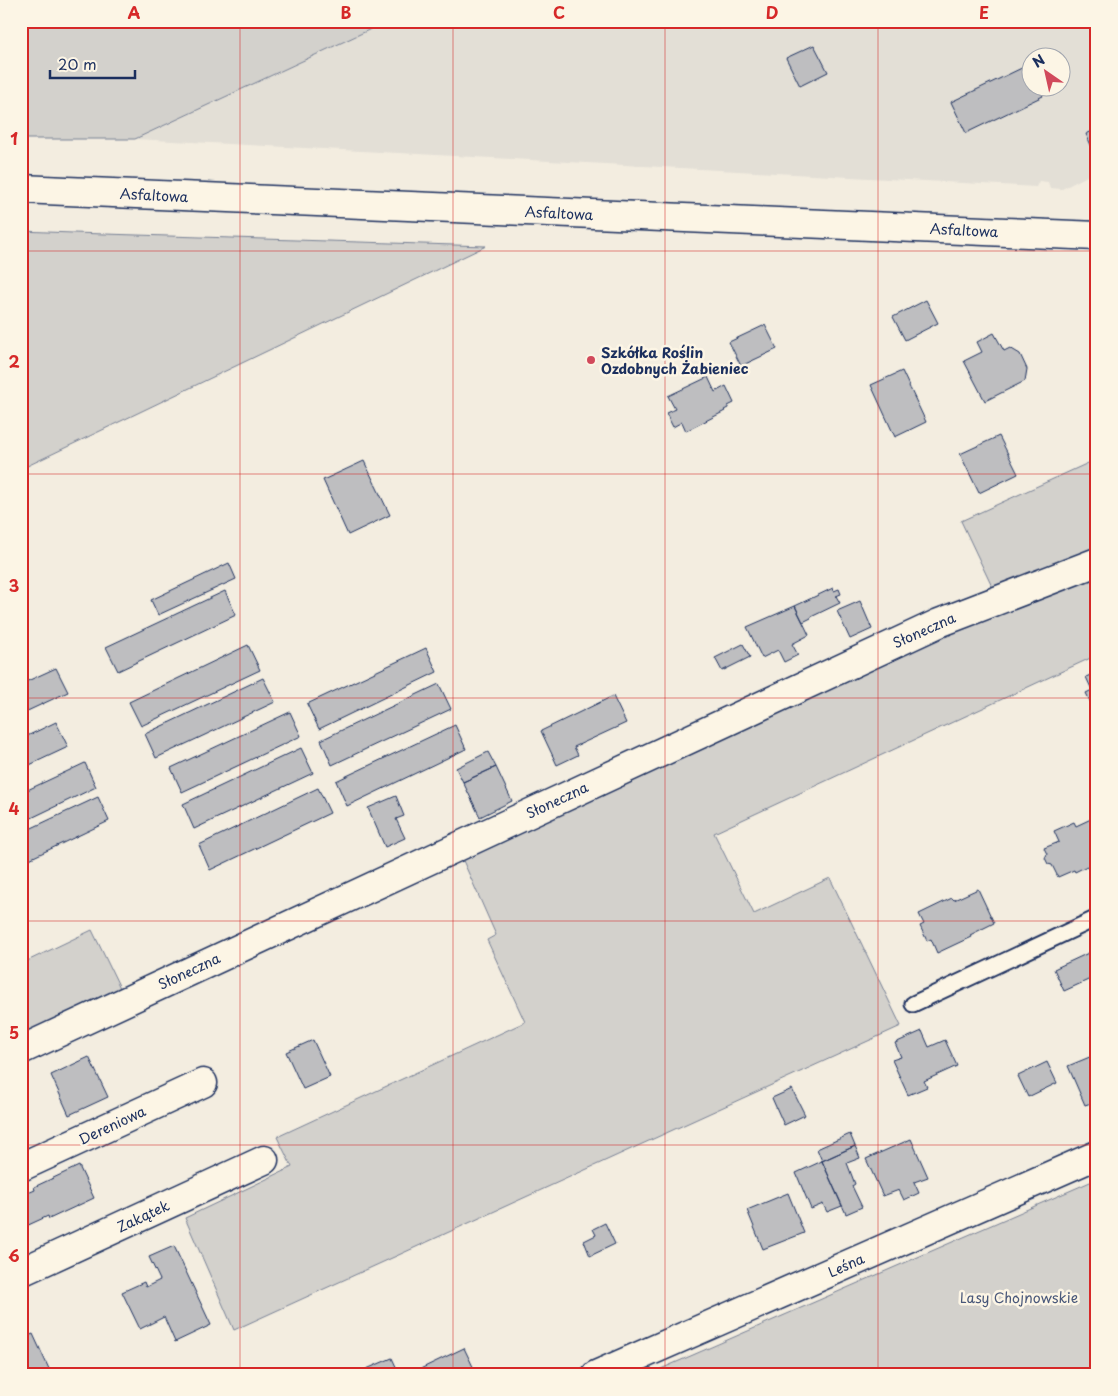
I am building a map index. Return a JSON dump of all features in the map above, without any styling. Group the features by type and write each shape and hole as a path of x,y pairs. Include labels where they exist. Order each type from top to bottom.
{"street":[{"name":"Asfaltowa","path":"21,189 1097,236"},
{"name":"Słoneczna","path":"21,1050 939,623 1097,562"},
{"name":"Dereniowa","path":"21,1168 203,1083"},
{"name":"Leśna","path":"596,1375 1097,1155"},
{"name":"Zakątek","path":"21,1272 264,1160"}],"lane":[{"path":"912,1004 1097,918"}],"shaded area":[{"path":"388,21 1097,21 1097,171 1062,189 1050,188 1048,182 1039,181 1036,187 135,139"}],"green space":[{"path":"21,21 388,21 135,139 21,139"},
{"path":"21,231 73,233 486,246 21,469"},
{"path":"1097,459 1097,555 995,593 961,521"},
{"path":"1097,573 1097,655 714,833 754,914 830,878 901,1026 234,1330 185,1218 292,1167 277,1137 525,1022 487,940 496,935 461,856 970,617"},
{"path":"92,930 123,994 21,1042 21,964"},
{"name":"Lasy Chojnowskie","path":"1097,1179 1097,1375 647,1375"}],"building":[{"path":"715,21 734,21 718,29"},
{"path":"814,45 828,72 800,86 786,58"},
{"path":"1020,69 1020,98 1039,98 966,133 951,102"},
{"path":"1097,129 1097,150 1094,152 1086,134"},
{"path":"926,300 938,323 905,340 893,317"},
{"path":"765,325 777,349 741,366 729,342"},
{"path":"994,333 1004,351 1010,348 1020,354 1027,369 1025,381 985,401 964,361 982,352 977,342"},
{"path":"902,371 926,422 895,437 871,385"},
{"path":"708,377 715,392 726,386 734,403 728,406 725,411 686,431 682,422 673,427 666,413 675,409 668,396"},
{"path":"999,436 1018,474 979,493 960,454"},
{"path":"364,461 390,515 348,535 323,480"},
{"path":"229,563 236,579 158,615 151,600"},
{"path":"833,588 834,591 839,589 841,594 836,596 840,603 803,622 795,606"},
{"path":"225,591 236,615 118,671 106,647"},
{"path":"860,601 872,629 850,639 837,611"},
{"path":"795,606 809,635 792,644 798,655 784,662 778,650 762,658 747,627"},
{"path":"743,644 750,657 722,671 715,658"},
{"path":"248,645 260,670 141,726 129,702"},
{"path":"426,648 437,672 319,729 307,704"},
{"path":"56,668 68,692 21,714 21,684"},
{"path":"1097,672 1097,715 1086,693 1092,690 1086,677"},
{"path":"263,678 275,702 156,758 145,734"},
{"path":"439,684 451,709 332,765 321,740"},
{"path":"613,696 626,723 574,747 578,755 557,765 541,731"},
{"path":"290,712 301,736 182,792 171,768"},
{"path":"56,722 68,747 21,769 21,739"},
{"path":"455,725 466,749 347,806 336,781"},
{"path":"301,748 313,773 194,829 183,804"},
{"path":"488,752 496,767 463,782 456,768"},
{"path":"85,763 96,787 21,823 21,793"},
{"path":"496,767 512,801 480,817 463,782"},
{"path":"318,788 330,813 210,870 199,845"},
{"path":"396,796 404,816 396,819 405,838 385,847 368,808"},
{"path":"98,797 109,821 21,863 21,833"},
{"path":"1091,819 1097,831 1097,876 1093,878 1087,866 1058,877 1052,865 1048,864 1045,858 1047,854 1044,848 1059,842 1054,831 1074,822 1076,826"},
{"path":"978,889 994,923 970,935 971,937 937,953 931,939 927,941 920,926 924,924 919,914 952,898 954,900"},
{"path":"1097,949 1097,976 1064,991 1054,969"},
{"path":"922,1031 929,1047 945,1040 957,1066 924,1081 927,1087 908,1095 892,1060 901,1057 895,1043"},
{"path":"313,1040 330,1077 303,1089 286,1052"},
{"path":"1097,1054 1097,1101 1085,1105 1068,1066"},
{"path":"89,1057 108,1097 69,1115 51,1075"},
{"path":"1047,1062 1057,1083 1028,1097 1018,1076"},
{"path":"792,1089 805,1115 784,1125 772,1098"},
{"path":"850,1134 855,1146 822,1161 817,1149"},
{"path":"911,1139 928,1177 914,1182 919,1193 904,1200 899,1190 883,1196 866,1159"},
{"path":"855,1146 860,1158 847,1163 855,1184 852,1186 862,1207 846,1214 822,1161"},
{"path":"822,1161 842,1206 827,1212 823,1204 811,1209 796,1173"},
{"path":"79,1166 94,1198 49,1219 48,1216 24,1227 21,1220 21,1196 35,1190 34,1187"},
{"path":"788,1193 804,1233 763,1249 747,1210"},
{"path":"605,1223 615,1244 590,1256 584,1241 596,1235 593,1229"},
{"path":"174,1246 211,1325 175,1342 164,1317 140,1329 122,1292 144,1282 146,1287 160,1280 149,1257"},
{"path":"33,1334 50,1371 43,1375 21,1375 21,1339"},
{"path":"464,1348 477,1375 418,1375 416,1371"},
{"path":"392,1358 398,1371 389,1375 355,1374"}],"place":[{"name":"Szkółka Roślin Ozdobnych Żabieniec","path":"591,360"}]}
